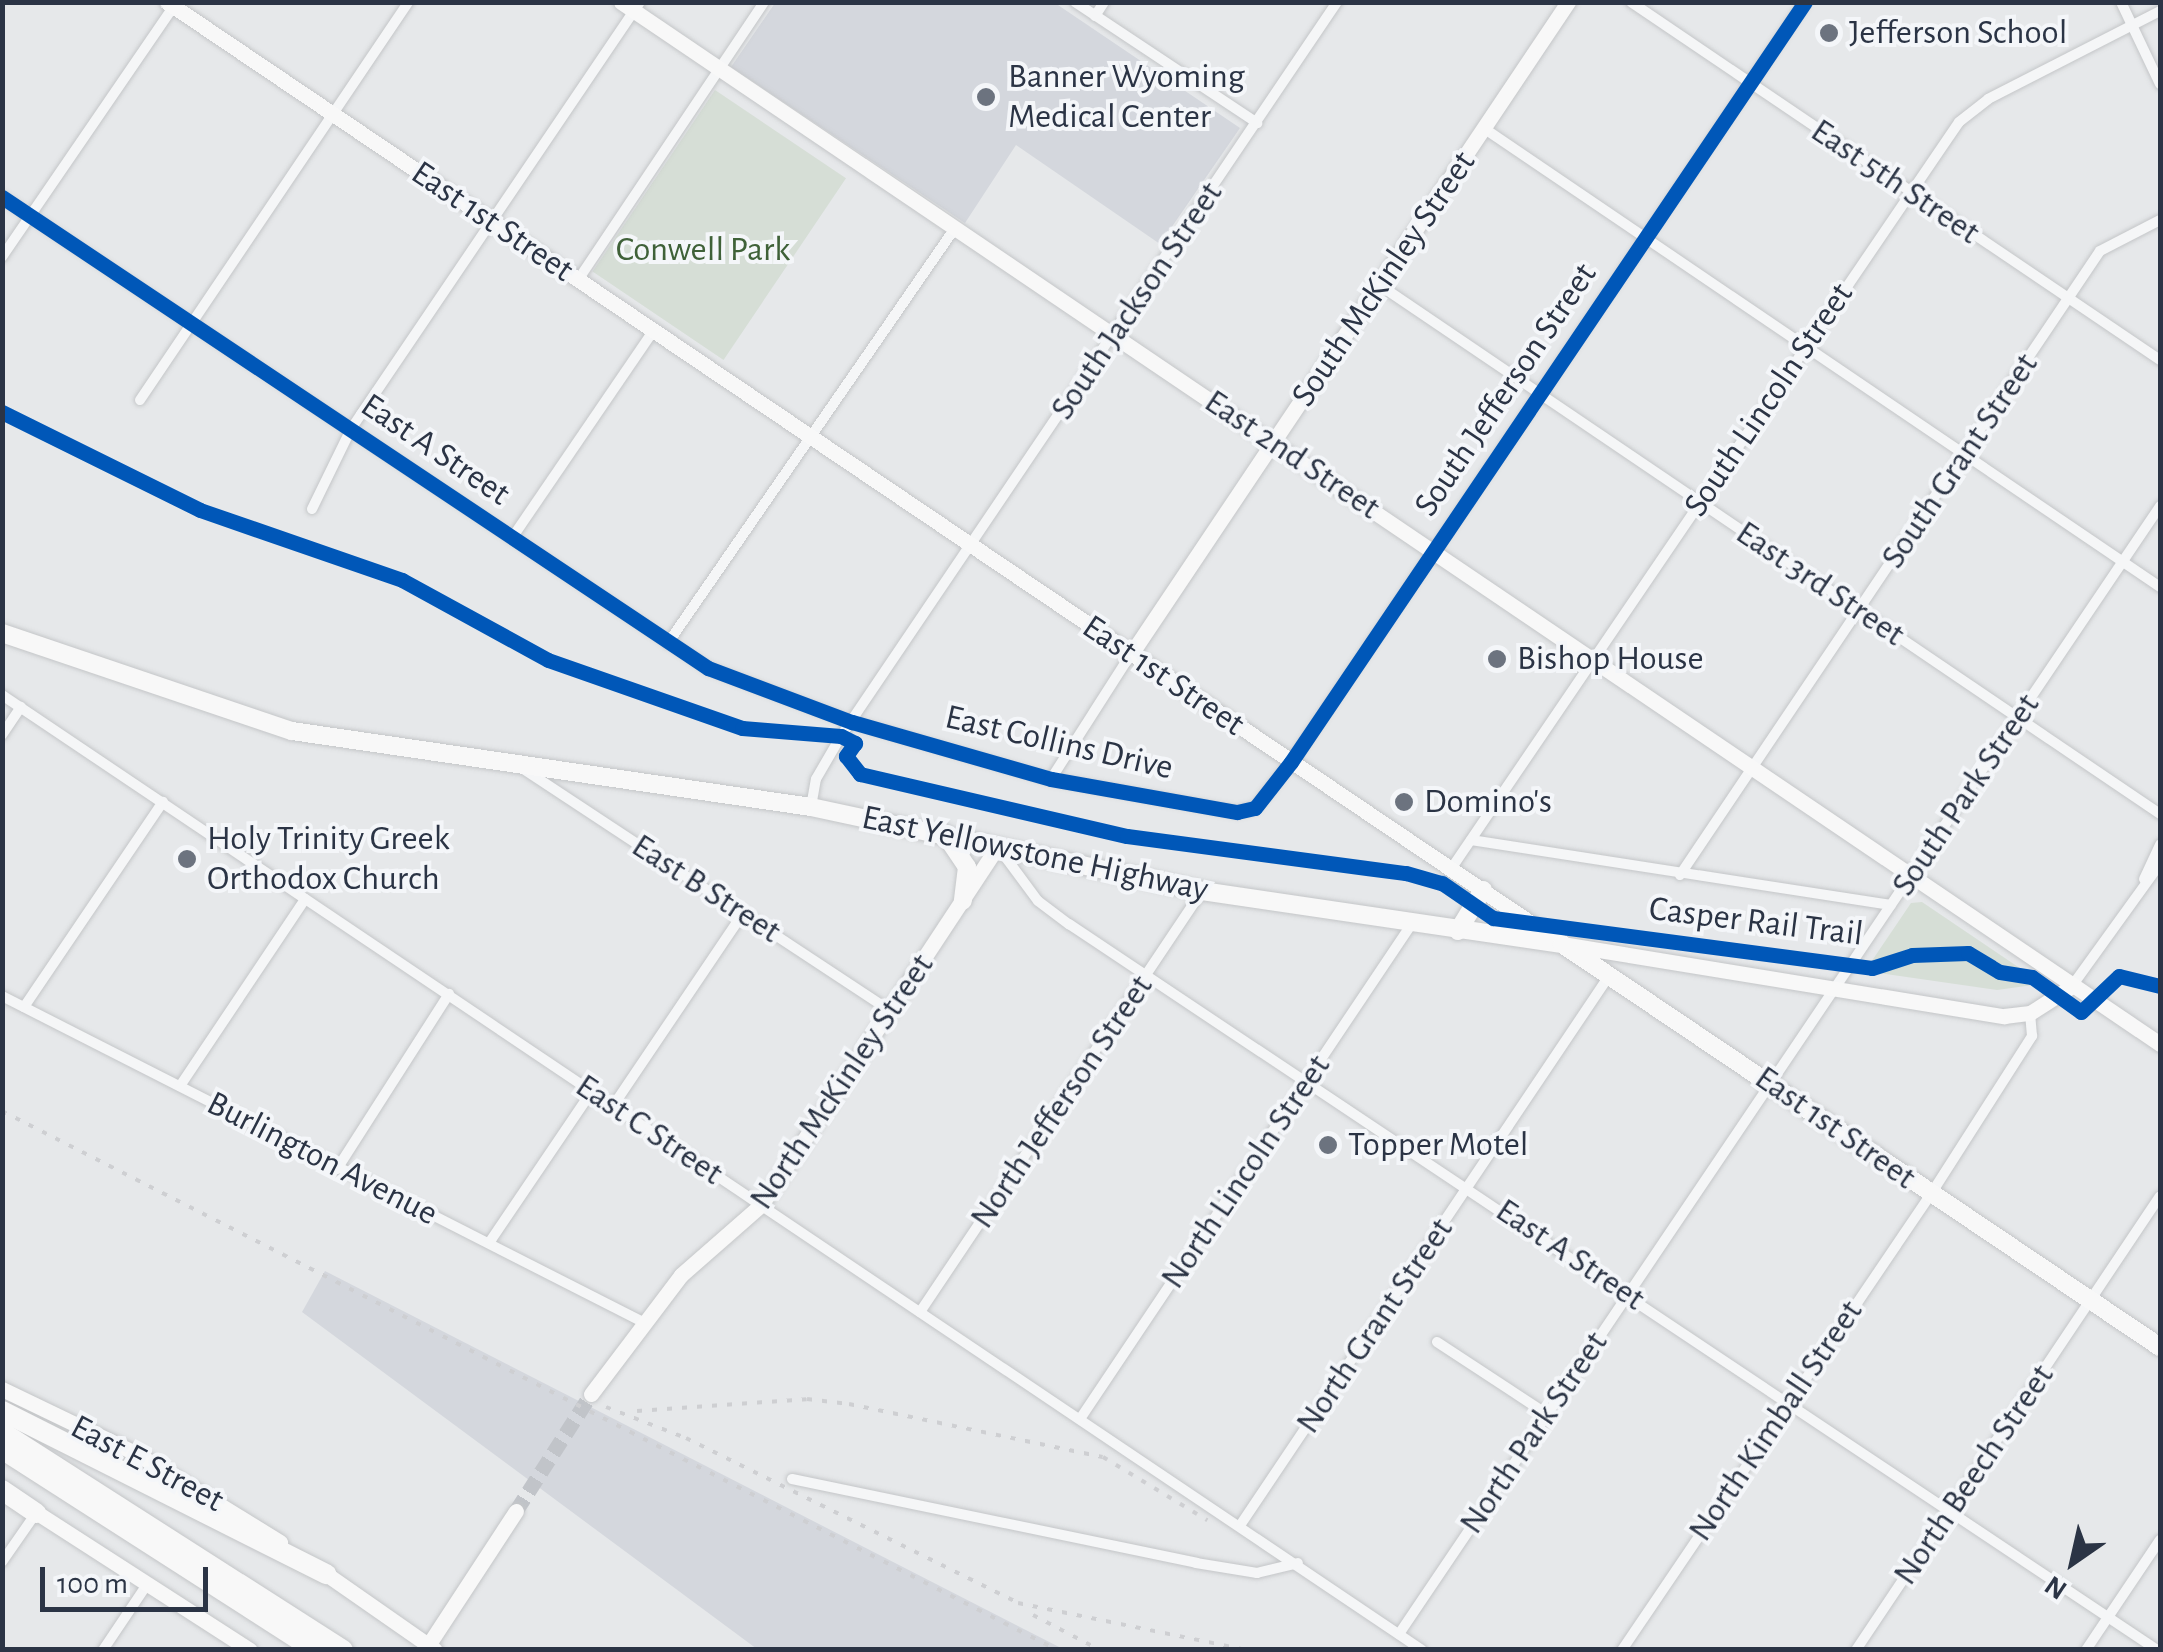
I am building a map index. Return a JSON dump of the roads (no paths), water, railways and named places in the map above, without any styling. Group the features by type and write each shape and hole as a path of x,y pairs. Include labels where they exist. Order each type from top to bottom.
{"highway":[{"path":"2,1410 326,1574"},
{"path":"2,1432 343,1650"},
{"path":"2,1449 316,1650"},
{"path":"2,1491 36,1512"}],"main road":[{"name":"South McKinley Street","path":"1131,654 1568,2"},
{"name":"East 1st Street","path":"173,4 971,549 2160,1347"},
{"name":"East 2nd Street","path":"632,5 719,70 1274,440 2160,1044"},
{"name":"East Yellowstone Highway","path":"2,633 292,731 811,807 1202,892 1411,925 1835,982 1942,1006 2030,1013"},
{"path":"944,833 967,867 963,901"},
{"name":"North McKinley Street","path":"591,1394 681,1275 760,1206 892,1012 998,846"},
{"path":"1458,931 1483,890"},
{"path":"2030,1013 2072,986"},
{"name":"East E Street","path":"2,1389 198,1488 429,1648"},
{"path":"429,1648 516,1511"},
{"path":"36,1512 250,1650"}],"street":[{"path":"140,400 408,2"},
{"path":"578,280 764,2"},
{"path":"1075,2 1257,123"},
{"path":"1095,16 1104,2"},
{"name":"South Jackson Street","path":"811,807 816,779 852,722 1337,2"},
{"name":"East 5th Street","path":"1631,2 2160,360"},
{"name":"South Jefferson Street","path":"1255,808 1291,762 1804,2"},
{"path":"2121,2 2160,84"},
{"path":"2,257 173,4"},
{"path":"312,509 351,430 632,5"},
{"name":"South Lincoln Street","path":"1451,869 1959,122 1988,99 2160,12"},
{"path":"1485,129 2160,587"},
{"name":"East A Street","path":"2,196 708,668 852,722"},
{"name":"South Grant Street","path":"1680,875 2100,252 2160,220"},
{"path":"668,643 955,228"},
{"name":"East 3rd Street","path":"1381,286 2160,814"},
{"path":"512,538 653,332"},
{"name":"South Park Street","path":"1770,1083 2160,506"},
{"path":"1051,779 1131,654"},
{"name":"East C Street","path":"2,695 1422,1650"},
{"path":"2,734 21,706"},
{"name":"East Collins Drive","path":"852,722 1051,779 1255,808"},
{"name":"East B Street","path":"520,766 892,1012"},
{"path":"24,1007 163,802"},
{"path":"1471,840 1680,875 1891,904"},
{"path":"2072,986 2144,880 2160,844"},
{"name":"East A Street","path":"998,846 1038,901 1309,1078 2157,1650"},
{"path":"2144,880 2160,864"},
{"name":"North Jefferson Street","path":"920,1312 1202,892"},
{"path":"180,1086 305,898"},
{"path":"613,1106 742,914"},
{"name":"North Lincoln Street","path":"1080,1419 1411,925"},
{"name":"North Grant Street","path":"1240,1524 1609,976"},
{"path":"336,1169 449,994"},
{"name":"Burlington Avenue","path":"2,996 643,1322"},
{"name":"North Kimball Street","path":"1622,1650 1931,1194 2032,1036 2030,1013"},
{"name":"North Park Street","path":"1399,1634 1770,1083"},
{"path":"489,1243 592,1091"},
{"name":"North Beech Street","path":"1856,1650 2160,1196"},
{"path":"1437,1342 1548,1415"},
{"path":"792,1479 1196,1564 1256,1573 1298,1563"},
{"path":"2,1562 36,1512"},
{"path":"2086,1650 2160,1540"},
{"path":"103,1650 148,1583"}],"tunnel":[{"path":"516,1511 591,1394"}],"railway":[{"path":"2,1111 1057,1650"},
{"path":"637,1411 807,1399 849,1404 1103,1457 1207,1520"},
{"path":"606,1407 686,1438 1018,1603 1246,1650"},
{"path":"1033,1615 1100,1650"}],"place":[{"name":"Jefferson School","path":"1829,33"},
{"name":"Banner Wyoming Medical Center","path":"986,97"},
{"name":"Bishop House","path":"1497,659"},
{"name":"Domino's","path":"1404,802"},
{"name":"Holy Trinity Greek Orthodox Church","path":"187,859"},
{"name":"Topper Motel","path":"1328,1145"}],"park label":[{"name":"Conwell Park","path":"703,250"}]}
